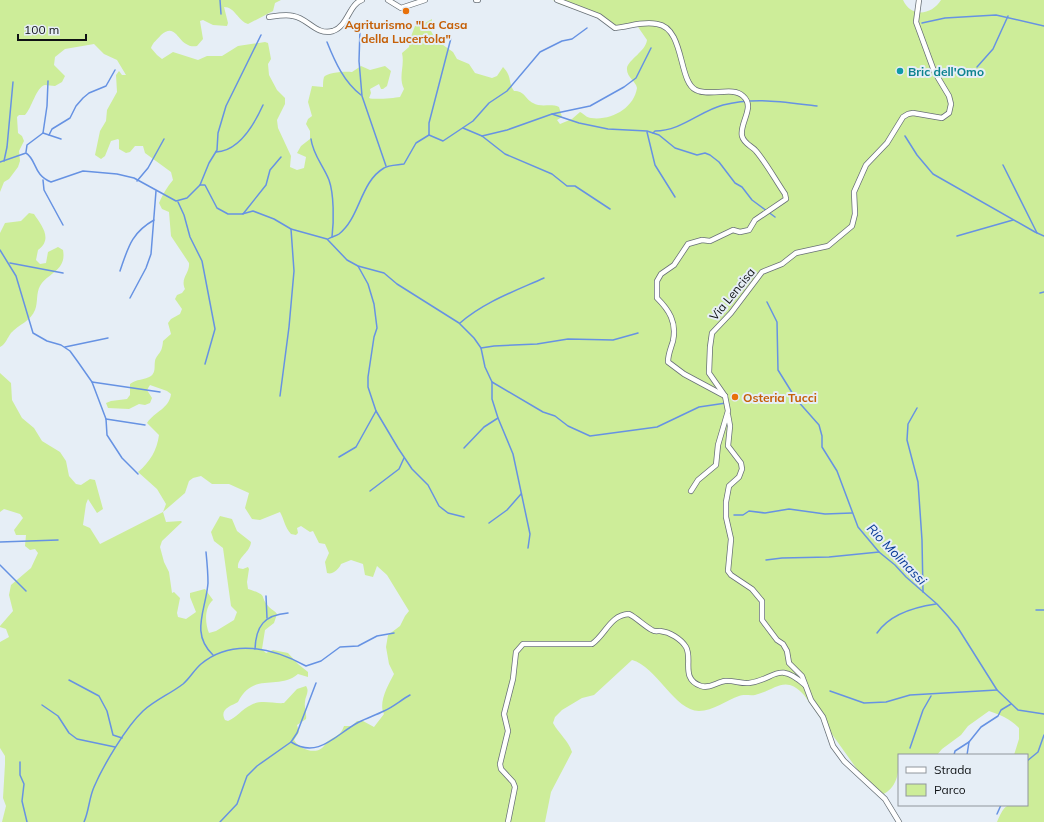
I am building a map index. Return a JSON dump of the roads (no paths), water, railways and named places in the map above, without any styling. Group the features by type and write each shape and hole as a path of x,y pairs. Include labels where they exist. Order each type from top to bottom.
{"street":[{"path":"268,17 294,16 301,18 312,27 324,32 337,29 358,1 362,0"},
{"path":"388,0 401,8 424,0"},
{"path":"557,0 599,16 614,28 647,22 665,26 670,31 678,48 689,84 695,90 704,93 734,91 743,96 748,102 748,110 741,130 742,137 745,142 756,150 785,194 786,199 755,220 749,230 740,232 733,230 710,241 702,240 688,244 674,265 666,269 657,281 657,298 669,311 674,329 668,354 668,362 674,368 725,396"},
{"name":"Via Lencisa","path":"691,492 698,480 716,465 718,445 728,411 725,396 709,373 712,333 732,313 762,272 782,264 796,253 828,246 852,226 855,214 854,192 864,170 874,155 887,143 904,117 913,113 942,118 949,113 951,104 950,96 934,71 916,22 919,0"},
{"path":"728,411 730,426 728,446 741,463 742,469 739,477 730,486 726,502 726,517 731,539 728,571 731,575 752,589 762,601 762,620 777,640 783,644 787,651 789,663 802,676 815,707 823,717 833,746 844,761 885,799 899,822"},
{"path":"508,822 515,787 513,782 501,769 500,764 508,731 504,714 513,680 516,652 523,644 592,644 610,622 629,614 650,629 669,633 682,642 688,652 689,674 692,679 701,686 707,687 725,681 754,682 781,672 795,677 805,685"}],"waterway":[{"path":"220,0 221,14"},
{"path":"922,23 945,18 996,15 1044,26"},
{"path":"977,67 993,49 1008,16"},
{"path":"328,239 339,234 352,219 365,191 376,174 386,167 404,164 416,143 429,135 443,141 473,121 489,103 507,91 540,52 562,41 572,39 587,28"},
{"path":"360,29 359,61 362,96 386,166"},
{"path":"200,185 209,163 217,150 218,133 226,106 261,35"},
{"path":"429,135 429,123 451,38"},
{"path":"327,42 345,78 361,95"},
{"path":"482,136 507,130 552,114 590,106 624,87 636,78 651,48"},
{"path":"49,135 52,129 70,118 76,106 83,98 89,93 106,86 115,70"},
{"path":"43,133 47,106 48,81"},
{"path":"4,161 7,147 13,82"},
{"path":"653,133 655,131 673,128 723,105 746,101 770,101 817,106"},
{"path":"216,152 224,151 239,142 255,121 263,105"},
{"path":"552,114 579,123 608,129 647,131 659,135 675,148 697,155 705,153 710,155 719,162 735,183 742,187 752,200 775,217"},
{"path":"463,128 482,136 505,154 552,174 567,186 575,186 610,209"},
{"path":"647,132 655,165 675,197"},
{"path":"26,152 27,145 43,133 61,139"},
{"path":"905,136 917,155 933,174 1044,236"},
{"path":"137,181 148,168 164,139"},
{"path":"311,139 318,160 327,175 331,186 333,208 332,237"},
{"path":"0,162 26,153 32,160 41,176 51,182 83,171 117,174 134,178 176,201 187,198 200,185 205,185 217,208 228,214 242,214 253,211 274,219 291,229 327,239 347,260 358,266 384,273 397,284 459,323 474,338 481,348 485,367 492,382 492,399 513,454 530,534 528,548"},
{"path":"243,214 266,185 270,170 281,157"},
{"path":"1003,165 1037,233"},
{"path":"43,180 44,190 63,225"},
{"path":"130,298 146,268 151,254 156,191"},
{"path":"178,202 184,215 190,237 202,261 215,329 205,364"},
{"path":"120,271 131,242 140,230 154,220"},
{"path":"957,236 1013,220"},
{"path":"280,396 289,327 294,271 291,229"},
{"path":"0,250 16,276 33,333 47,341 61,345 70,351 92,382 106,419 107,435 122,458 138,474"},
{"path":"10,263 63,273"},
{"path":"358,266 368,284 374,304 377,328 374,337 368,377 368,387 376,411 412,469 428,485 439,506 448,513 464,517"},
{"path":"460,323 489,303 544,278"},
{"path":"1040,293 1044,292"},
{"name":"Rio Molinassi","path":"767,302 777,322 778,370 796,399 819,425 822,436 822,447 837,471 858,527 879,552 895,565 948,616 958,628 997,690 1018,710 1044,714"},
{"path":"481,348 537,344 568,339 613,340 638,333"},
{"path":"65,347 108,338"},
{"path":"92,382 160,392"},
{"path":"492,382 543,412 555,416 568,426 590,436 657,427 699,407 726,403"},
{"path":"917,408 908,424 907,440 918,482 922,540 923,592"},
{"path":"339,457 356,447 376,411"},
{"path":"464,448 484,427 498,418"},
{"path":"106,419 145,425"},
{"path":"370,491 399,469 404,458"},
{"path":"489,523 507,510 521,494"},
{"path":"734,515 743,515 749,511 765,513 789,509 825,514 852,513"},
{"path":"0,542 58,540"},
{"path":"206,552 208,583 201,621 201,630 202,638 206,647 213,655"},
{"path":"766,560 782,558 829,557 879,552"},
{"path":"0,565 26,591"},
{"path":"266,596 267,618"},
{"path":"877,633 882,626 904,612 936,604"},
{"path":"1036,610 1044,610"},
{"path":"255,649 257,634 263,623 273,616 288,613"},
{"path":"84,822 92,791 98,778 129,727 143,711 183,684 201,664 213,656 239,648 253,648 280,654 306,666 321,661 340,647 358,646 377,636 394,633"},
{"path":"69,680 99,696 107,711 113,735 122,738"},
{"path":"220,822 237,804 247,776 257,766 291,742 297,733 316,683"},
{"path":"830,691 864,703 886,702 910,695 997,690"},
{"path":"291,742 301,747 310,748 327,743 359,722 387,709 410,695"},
{"path":"910,748 923,710 931,696"},
{"path":"954,754 955,751 969,742 981,727 998,716 1001,710 1011,704"},
{"path":"42,705 58,716 69,733 77,739 115,747"},
{"path":"1028,760 1038,752 1044,735"},
{"path":"967,754 969,742"},
{"path":"20,762 20,775 24,784 22,801 27,822"},
{"path":"997,814 1001,806"}],"place":[{"name":"Agriturismo \"La Casa della Lucertola\"","path":"406,11"},
{"name":"Bric dell'Omo","path":"900,71"},
{"name":"Osteria Tucci","path":"735,397"}]}
